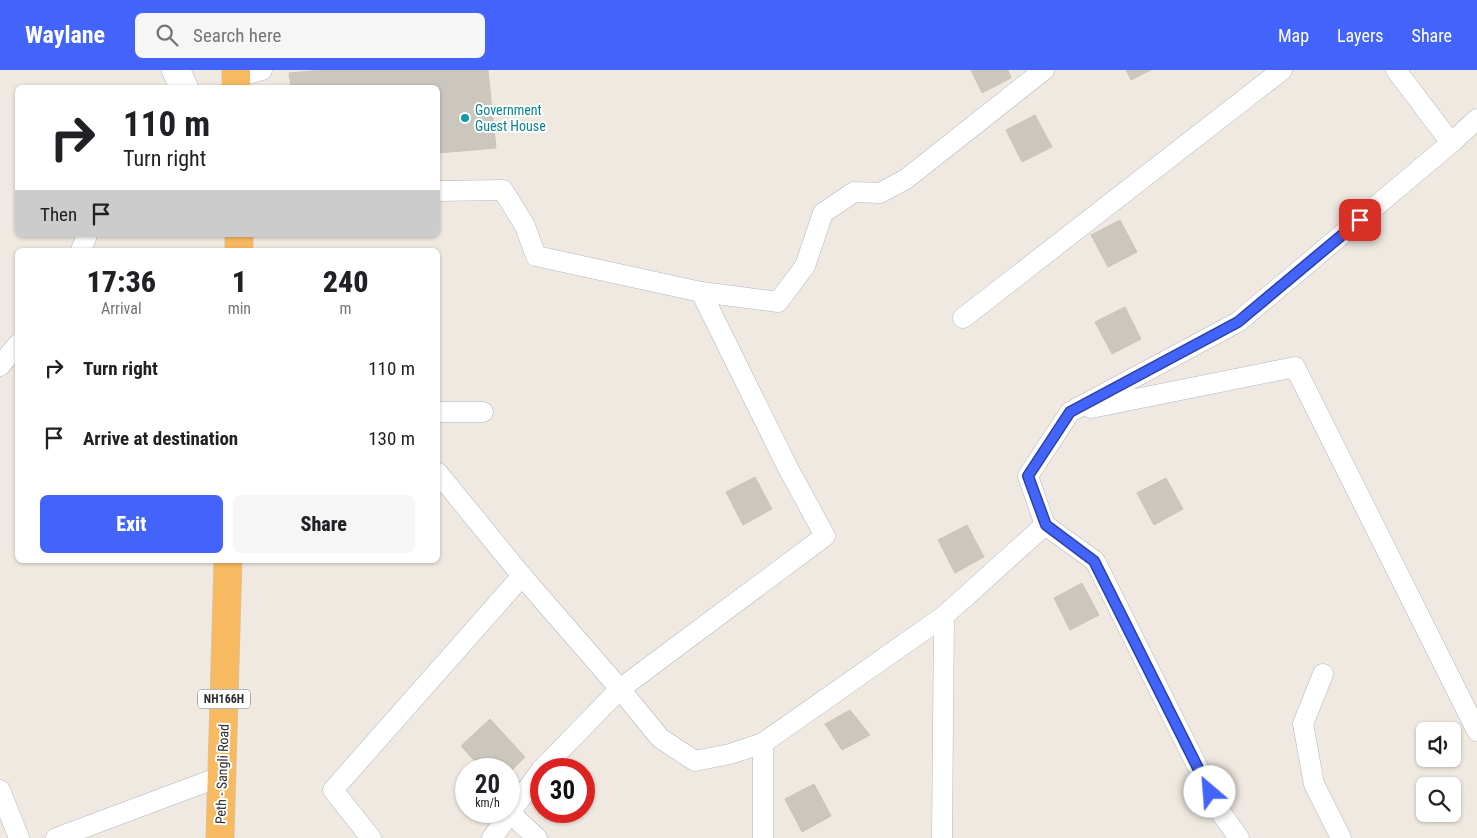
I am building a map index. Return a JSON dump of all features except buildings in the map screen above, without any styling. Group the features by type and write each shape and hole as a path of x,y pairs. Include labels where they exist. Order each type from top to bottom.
{"highway":[{"name":"Peth - Sangli Road","path":"220,838 228,563"}],"main road":[{"path":"176,70 183,85"}],"street":[{"path":"236,78 262,70"},
{"path":"440,191 503,190 525,226 536,256 701,292 778,302 805,266 822,213 854,192 880,193 906,179 1044,70"},
{"path":"963,318 1282,70"},
{"path":"1396,70 1451,143"},
{"path":"1239,838 1219,810 1094,561 1046,525 1028,476 1070,412 1238,322 1477,119"},
{"path":"553,758 620,689 825,536 796,484 701,292"},
{"path":"0,366 15,348"},
{"path":"1070,412 1295,367 1477,731"},
{"path":"440,412 483,412"},
{"path":"440,475 522,576 660,738 695,761 730,754 763,744 944,616 1046,525"},
{"path":"372,838 333,790 522,576"},
{"path":"942,838 944,616"},
{"path":"1323,674 1303,724 1314,784 1341,838"},
{"path":"763,744 763,838"},
{"path":"56,838 222,776"},
{"path":"520,799 530,786"},
{"path":"0,790 19,838"},
{"path":"520,822 537,838"},
{"path":"492,838 503,823"}],"place":[{"name":"Government Guest House","path":"465,118"}],"route":[{"path":"1210,792 1094,561 1046,525 1028,476 1070,412 1238,322 1360,220"}]}
